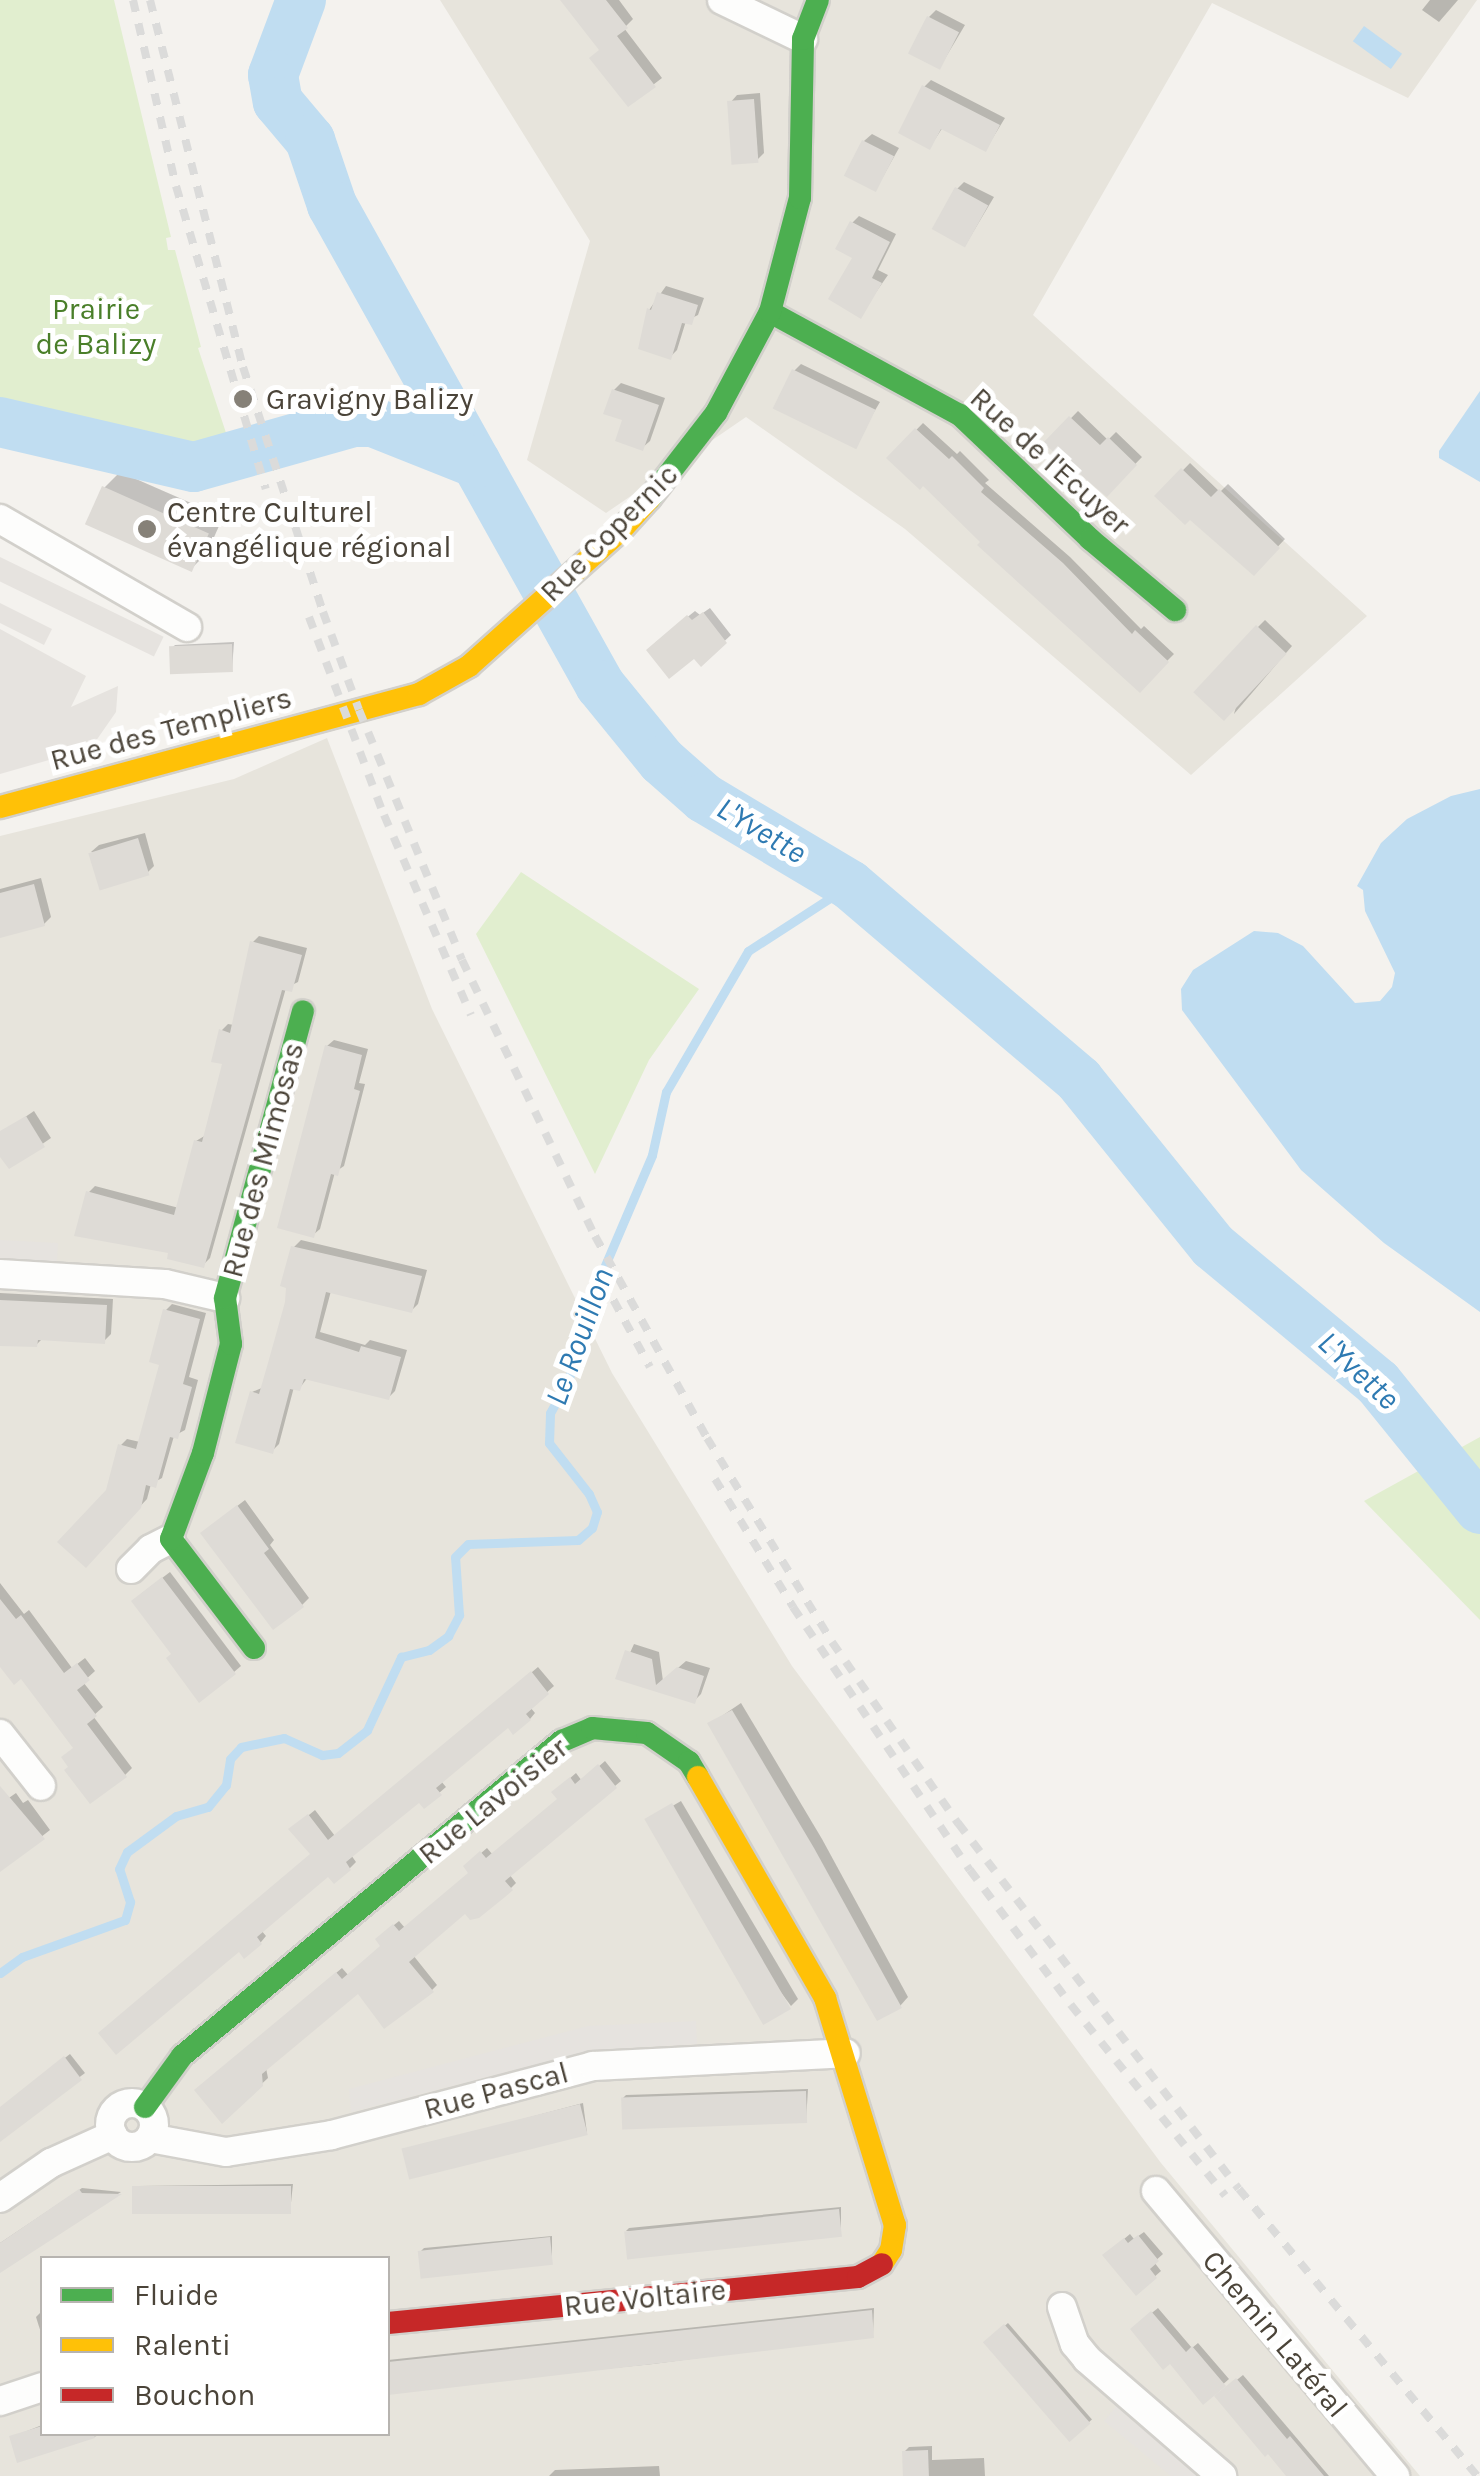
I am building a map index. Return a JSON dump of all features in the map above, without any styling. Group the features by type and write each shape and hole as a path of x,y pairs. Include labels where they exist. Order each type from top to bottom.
{"street":[{"path":"722,0 802,39"},
{"name":"Rue Copernic","path":"358,710 418,694 447,680 521,620 582,567 678,466 716,413 770,312 800,198 802,39 818,0"},
{"name":"Rue de l'Ecuyer","path":"770,312 960,414 1090,539 1176,610"},
{"path":"0,519 187,627"},
{"name":"Rue des Templiers","path":"0,806 358,710"},
{"name":"Rue des Mimosas","path":"170,1539 203,1452 232,1344 225,1298 304,1011"},
{"path":"0,1274 165,1284 225,1298"},
{"path":"131,1569 151,1549 170,1539 254,1648"},
{"name":"Rue Lavoisier","path":"150,2138 129,2147 113,2136 111,2119 118,2108 130,2103 144,2108 198,2044 562,1741 592,1728 647,1733 689,1762 825,1998 846,2052 895,2225 891,2250"},
{"path":"0,1734 41,1786"},
{"name":"Rue Pascal","path":"150,2138 226,2152 332,2135 593,2066 846,2052"},
{"path":"144,2108 153,2119 150,2138"},
{"name":"Rue Lavoisier","path":"0,2198 52,2164 113,2136"},
{"name":"Chemin Latéral","path":"1156,2191 1395,2476"},
{"name":"Rue Voltaire","path":"390,2323 858,2277 880,2267 891,2250"},
{"path":"1062,2307 1076,2344 1087,2360 1222,2476"},
{"path":"0,2401 40,2388"}],"shaded area":[{"path":"440,0 1477,0 1408,98 1212,3 1033,315 1367,616 1191,775 905,529 746,417 606,513 527,460 590,241"},
{"path":"0,557 164,637 154,657 0,581"},
{"path":"0,603 52,629 44,645 0,623"},
{"path":"0,629 86,676 71,707 118,686 116,712 91,748 0,774"},
{"path":"327,738 432,1009 612,1373 792,1666 1161,2163 1420,2476 0,2476 0,836 234,779"},
{"path":"0,1240 58,1243 57,1264 0,1261"},
{"path":"696,2021 697,2044 592,2050 351,2112 349,2089 588,2026"},
{"path":"1118,2404 1201,2472 1198,2476 1171,2476 1104,2421"}],"green space":[{"name":"Prairie de Balizy","path":"0,0 114,0 171,237 166,238 168,250 175,250 201,347 198,348 231,448 198,456 0,406"},
{"path":"521,872 699,989 649,1060 595,1174 476,934"},
{"path":"1480,1437 1480,1620 1364,1501"}],"water":[{"path":"1364,26 1402,54 1391,69 1353,41"},
{"path":"1480,391 1480,482 1439,458 1439,451"},
{"path":"1480,789 1480,1312 1384,1243 1301,1170 1182,1010 1181,989 1193,970 1254,931 1278,933 1303,946 1355,1003 1380,1001 1392,987 1395,973 1365,911 1363,890 1357,886 1381,843 1407,819 1451,796"}],"building":[{"path":"560,0 606,0 628,28 617,36 656,87 628,107 589,58 599,50"},
{"path":"927,16 959,32 940,70 908,53"},
{"path":"922,85 1000,125 986,152 941,129 930,150 898,133"},
{"path":"754,99 758,163 732,165 727,101"},
{"path":"862,140 894,156 876,192 844,176"},
{"path":"955,187 988,205 965,247 932,229"},
{"path":"850,221 890,242 872,278 882,283 861,319 828,299 852,258 835,249"},
{"path":"657,292 698,305 692,325 682,323 671,360 638,349 647,308 651,310"},
{"path":"792,369 876,410 856,449 773,409"},
{"path":"612,389 659,405 643,451 615,441 622,420 603,414"},
{"path":"1069,416 1100,445 1108,437 1137,465 1107,497 1043,443"},
{"path":"915,428 949,459 952,456 984,488 981,492 1063,563 1132,634 1135,630 1169,662 1140,693 977,545 980,542 923,486 920,490 886,458"},
{"path":"1181,468 1211,497 1219,489 1280,548 1254,576 1190,520 1185,525 1154,496"},
{"name":"Centre Culturel évangélique régional","path":"102,486 209,534 192,572 85,524"},
{"path":"703,612 727,643 701,667 694,659 669,679 646,650 687,615 692,620"},
{"path":"1256,625 1287,654 1224,721 1193,692"},
{"path":"232,644 233,672 170,674 169,646"},
{"path":"138,838 149,875 100,890 88,853"},
{"path":"34,884 45,926 0,938 0,893"},
{"path":"250,941 302,955 292,992 282,990 204,1268 167,1259 168,1253 74,1236 86,1191 174,1215 194,1140 202,1142 222,1064 211,1062 219,1029 230,1033"},
{"path":"325,1045 362,1055 354,1089 360,1091 338,1176 331,1174 314,1238 277,1228"},
{"path":"26,1116 45,1147 9,1169 0,1157 0,1131"},
{"path":"291,1246 422,1276 412,1313 326,1292 315,1338 359,1352 361,1346 401,1357 389,1400 304,1379 300,1391 290,1389 273,1454 235,1443 250,1391 259,1394 268,1363 285,1302 286,1288 280,1286"},
{"path":"0,1300 107,1305 105,1344 38,1340 37,1347 0,1346"},
{"path":"163,1309 200,1319 183,1384 192,1387 178,1439 170,1437 156,1488 146,1485 141,1508 86,1568 57,1542 106,1490 118,1444 136,1449 159,1365 149,1362"},
{"path":"237,1505 269,1549 264,1553 304,1607 273,1630 200,1533"},
{"path":"162,1577 236,1674 199,1703 166,1658 171,1654 131,1601"},
{"path":"0,1599 16,1619 21,1615 64,1673 77,1663 90,1680 77,1690 97,1716 87,1724 127,1777 90,1804 64,1770 68,1767 61,1757 73,1748 21,1679 14,1685 0,1667"},
{"path":"625,1650 652,1659 656,1685 677,1667 704,1676 695,1704 615,1679"},
{"path":"531,1671 549,1694 526,1714 531,1720 513,1735 508,1728 436,1788 442,1795 424,1809 419,1803 346,1862 351,1870 334,1884 328,1877 257,1937 262,1944 244,1959 239,1952 116,2055 98,2033 310,1854 288,1829 308,1814 328,1840"},
{"path":"732,1710 902,2008 877,2021 707,1723"},
{"path":"598,1764 617,1788 505,1881 513,1890 505,1897 479,1918 470,1920 465,1914 409,1962 434,1992 384,2029 358,1994 262,2074 263,2086 222,2124 194,2090 336,1972 342,1979 380,1946 375,1939 393,1924 399,1931 468,1873 463,1866 480,1851 486,1858 557,1799 551,1792 570,1777 575,1784"},
{"path":"0,1786 45,1839 0,1872"},
{"path":"672,1803 791,2009 763,2025 644,1819"},
{"path":"64,2056 82,2080 0,2142 0,2107"},
{"path":"806,2091 807,2123 622,2129 621,2097"},
{"path":"580,2104 588,2135 409,2180 401,2149"},
{"path":"132,2186 291,2186 291,2214 132,2214"},
{"path":"79,2189 82,2193 122,2194 0,2273 0,2243"},
{"path":"839,2209 842,2237 627,2259 624,2232"},
{"path":"1138,2235 1159,2261 1150,2269 1157,2278 1136,2296 1102,2255 1124,2238 1128,2243"},
{"path":"550,2237 553,2265 421,2279 418,2251"},
{"path":"872,2310 874,2338 390,2395 390,2362"},
{"path":"1151,2311 1186,2352 1192,2346 1226,2386 1203,2405 1170,2364 1163,2370 1130,2329"},
{"path":"1004,2324 1091,2424 1069,2442 983,2342"},
{"path":"1236,2378 1324,2476 1286,2476 1268,2454 1265,2457 1214,2396"},
{"path":"40,2427 40,2436 95,2438 17,2463 9,2436"},
{"path":"928,2450 929,2476 903,2476 902,2451"}],"waterway":[{"name":"L'Yvette","path":"301,0 273,75 278,102 310,140 332,205 600,685 662,761 704,798 850,885 1079,1080 1213,1246 1378,1383 1480,1509"},
{"path":"0,422 194,467 353,422 373,422 476,463"},
{"name":"Le Rouillon","path":"0,1973 22,1957 125,1920 130,1902 119,1869 127,1852 176,1816 208,1807 226,1785 230,1759 241,1747 284,1738 322,1755 338,1753 367,1730 401,1657 429,1650 448,1636 459,1615 455,1557 468,1544 578,1540 592,1528 597,1512 589,1494 549,1443 550,1413 569,1379 583,1317 652,1155 666,1092 748,951 850,885"}],"railway":[{"path":"133,0 176,186 266,489"},
{"path":"150,0 243,367 323,612 462,960 595,1236 707,1438 832,1642 958,1823 1239,2189 1477,2476"},
{"path":"309,617 384,815 471,1015"},
{"path":"602,1279 650,1367"},
{"path":"715,1479 793,1607 970,1870 1071,2005 1225,2195"}],"traffic: fast":[{"path":"650,498 716,413 770,312 800,198 803,39 818,0"},
{"path":"770,312 960,415 1090,539 1175,610"},
{"path":"254,1648 171,1539 203,1453 231,1344 225,1298 303,1011"},
{"path":"145,2107 182,2056 562,1741 592,1728 647,1733 689,1762 698,1777"}],"traffic: slow":[{"path":"0,807 419,694 469,666 621,530 650,498"},
{"path":"698,1777 825,1998 895,2225 891,2250 882,2264"}],"traffic: jam":[{"path":"390,2323 858,2277 882,2264"}],"place":[{"name":"Gravigny Balizy","path":"243,399"},
{"name":"Centre Culturel évangélique régional","path":"147,529"}]}
